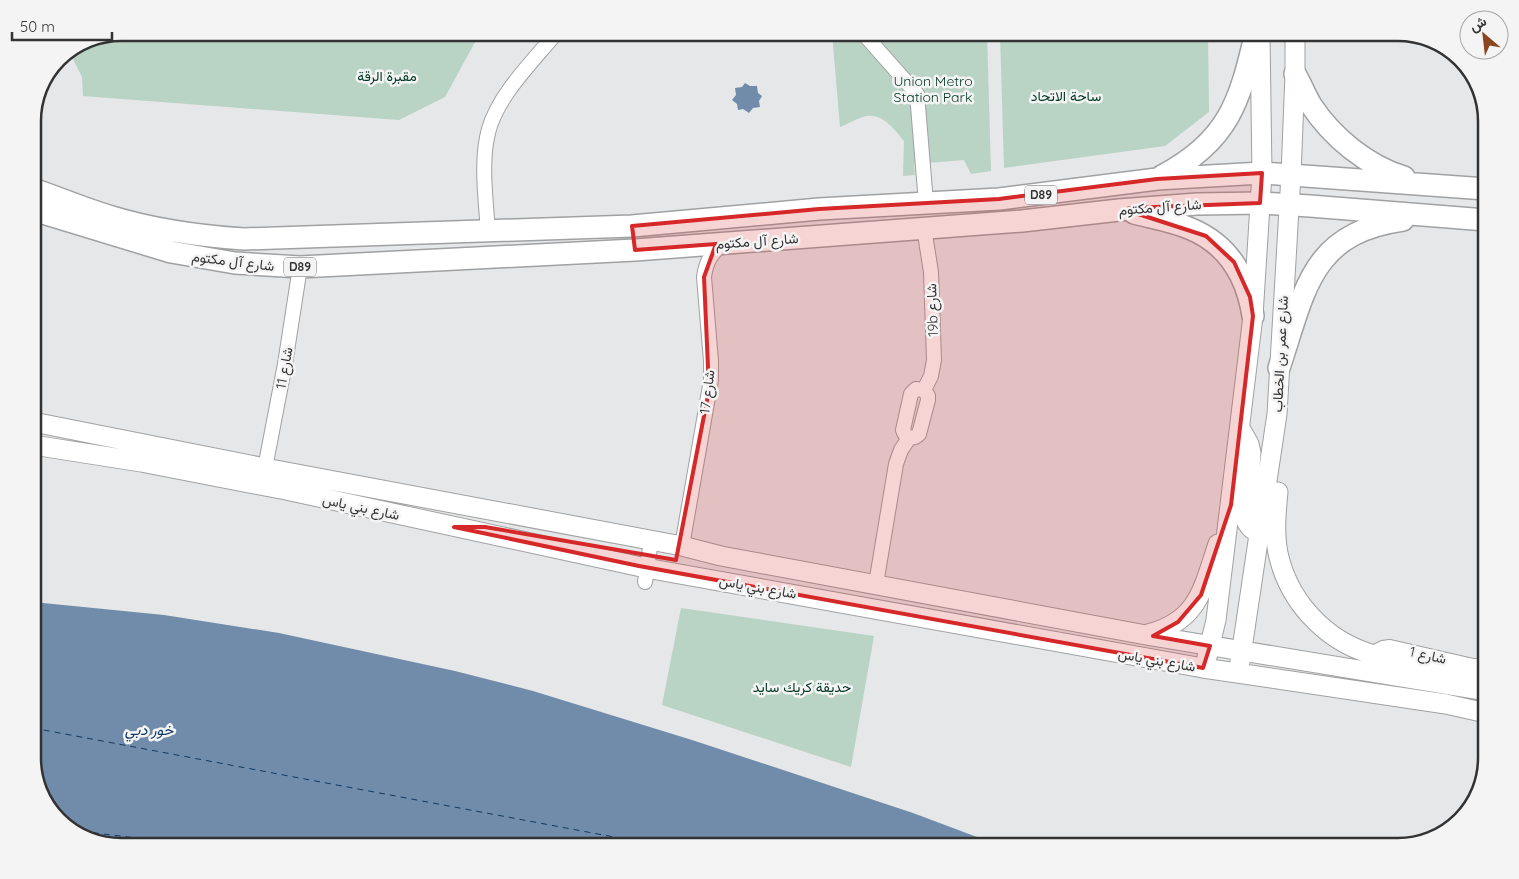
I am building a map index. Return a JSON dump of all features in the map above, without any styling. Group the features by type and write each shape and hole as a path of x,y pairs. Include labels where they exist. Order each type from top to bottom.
{"main road":[{"path":"1157,179 1180,167 1200,152 1226,121 1239,96 1255,41"},
{"name":"شارع عمر بن الخطاب","path":"1203,668 1216,620 1253,316 1262,173 1258,41"},
{"name":"شارع عمر بن الخطاب","path":"1238,673 1277,414 1292,175 1295,41"},
{"path":"1295,74 1312,105 1333,132 1353,150 1384,169 1426,184"},
{"name":"شارع آل مكتوم","path":"41,192 112,217 144,226 210,237 244,239 632,226 819,209 999,199 1157,179 1262,173 1478,188"},
{"name":"شارع آل مكتوم","path":"41,215 171,252 235,264 300,267 635,250 1022,221 1120,210 1198,204 1290,205 1478,219"},
{"path":"1120,210 1190,228 1206,236 1220,247 1234,262 1244,278 1253,316"},
{"path":"1279,368 1308,283 1320,263 1336,246 1347,238 1374,226 1440,215"},
{"path":"632,226 635,250"},
{"path":"300,267 312,255 329,249 441,243 462,240 488,232"},
{"name":"شارع بني ياس","path":"41,424 265,468 648,562 678,573 1203,668 1446,704 1478,711"},
{"path":"1240,429 1245,436 1251,453 1246,521 1249,527 1260,533"},
{"path":"1274,439 1280,463 1276,533 1278,552 1282,570 1299,603 1324,629 1338,640 1371,654 1478,676"},
{"name":"شارع بني ياس","path":"41,446 141,462 290,491 454,527 485,527 648,562"},
{"path":"1146,634 1163,630 1178,622 1190,610 1200,595 1231,505"},
{"path":"648,562 674,560 679,555 682,546"},
{"name":"شارع بني ياس","path":"682,546 720,556 1210,646 1478,690"},
{"path":"678,573 685,563 697,560 816,583 833,583 850,579"}],"street":[{"path":"488,232 485,150 489,128 498,108 550,41"},
{"path":"873,41 917,94 926,203"},
{"name":"19b شارع","path":"876,584 896,464 901,450 909,438 916,437 920,431 928,400 924,390 931,376 934,360 931,272 924,228"},
{"name":"شارع 17","path":"682,546 710,380 711,361 704,277 705,266 716,249 724,243"},
{"name":"شارع 11","path":"265,468 285,364 300,267"},
{"name":"شارع 1","path":"1371,654 1390,647 1478,666"}],"highlighted area":[{"path":"1262,173 1260,203 1129,208 1129,211 1206,236 1234,262 1250,297 1253,316 1231,505 1201,595 1178,622 1153,636 1210,646 1203,668 639,566 454,527 485,527 676,560 709,390 704,277 716,244 635,250 632,226 819,209 999,199 1157,179"}],"green space":[{"name":"مقبرة الرقة","path":"121,41 476,41 445,97 399,120 83,96 82,77 72,58 90,47"},
{"name":"Union Metro Station Park","path":"833,41 987,41 991,171 971,174 964,160 914,164 915,175 903,176 904,141 888,123 878,117 866,116 840,127"},
{"name":"ساحة الاتحاد","path":"1000,41 1208,41 1209,112 1165,146 1004,168"},
{"name":"حديقة كريك سايد","path":"681,608 874,636 851,767 662,705"}],"water":[{"path":"745,83 750,86 757,86 758,93 762,96 759,101 760,107 753,108 749,113 743,109 738,110 737,104 732,100 736,95 735,88 742,87"},
{"name":"خور دبي","path":"41,603 164,615 279,633 455,671 533,691 692,740 913,813 980,838 121,838 100,835 90,832 72,821 55,802 45,784 41,763"}],"ferry route":[{"path":"41,730 619,838"},
{"path":"92,833 136,838"}]}
